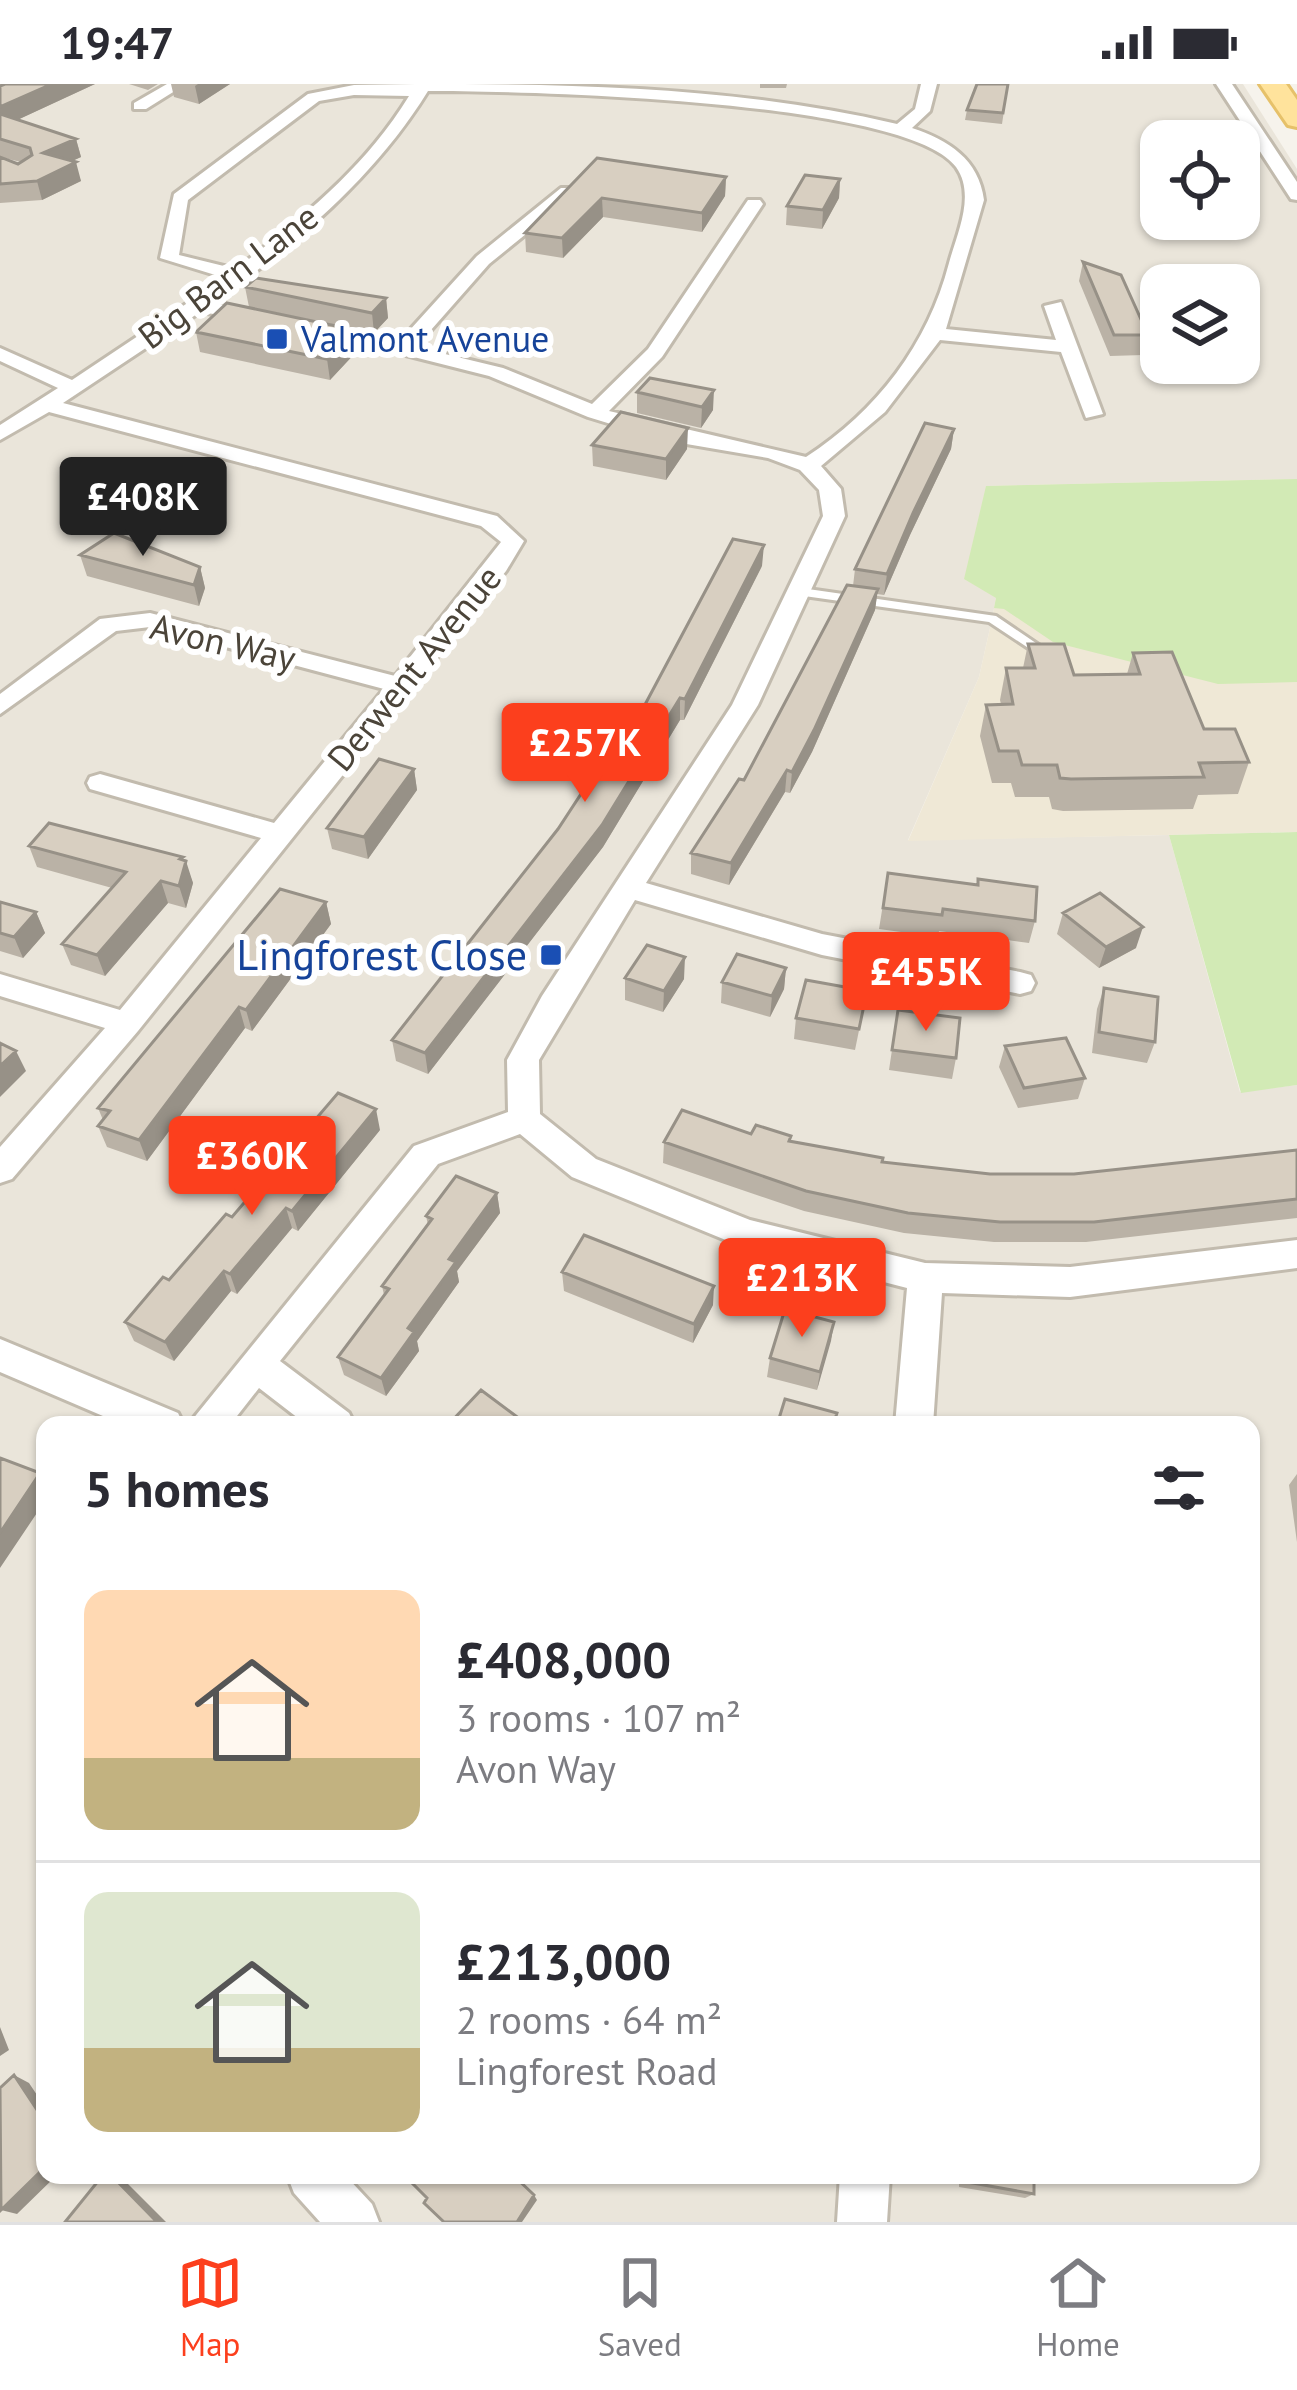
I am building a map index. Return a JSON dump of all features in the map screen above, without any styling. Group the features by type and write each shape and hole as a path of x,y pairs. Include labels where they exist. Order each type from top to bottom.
{"main road":[{"path":"1273,84 1297,119"}],"street":[{"path":"140,106 178,84"},
{"path":"900,130 922,111 928,84"},
{"path":"1224,84 1297,195"},
{"path":"236,275 169,258 180,198 314,97 423,87 725,91 900,130 961,160 974,182 975,200 935,334 906,374 829,452 808,465"},
{"name":"Big Barn Lane","path":"0,434 197,306 236,275 356,176 393,135 423,87"},
{"path":"404,348 484,260 542,217 572,187"},
{"path":"595,413 655,353 754,204"},
{"path":"197,306 404,348 496,372 595,413 671,435 773,452 808,465 830,489 834,516 745,705 523,1060 524,1119 584,1168 745,1233 925,1278 1070,1282 1297,1254"},
{"path":"1054,306 1093,414"},
{"path":"935,334 1069,347"},
{"path":"0,354 74,388"},
{"name":"Derwent Avenue","path":"0,1170 128,1023 498,566 513,541 489,521 45,405"},
{"name":"Avon Way","path":"0,706 110,624 150,620 399,685"},
{"path":"100,783 279,834"},
{"path":"628,887 770,934 881,961 1020,983"},
{"path":"0,985 128,1023"},
{"path":"213,1416 426,1155 524,1119"},
{"path":"915,1416 925,1278"},
{"path":"0,1355 144,1416"},
{"path":"256,1364 324,1416"},
{"path":"320,2184 353,2222"},
{"path":"862,2222 864,2184"}],"lane":[{"path":"801,592 992,619 1053,658"}],"shaded area":[{"path":"0,84 1243,84 1297,169 1297,479 986,486 983,588 996,598 992,619 979,677 908,840 1169,835 1240,1092 1297,1085 1297,2222 0,2222"},
{"path":"1297,479 1297,832 908,841 979,677 992,619 996,598 964,579 986,486"}],"green space":[{"path":"1297,479 1297,682 1218,684 1053,642 1004,609 994,608 996,598 964,579 986,486"},
{"path":"1297,832 1297,1085 1241,1093 1169,835"}],"building":[{"path":"52,84 0,107 0,86"},
{"path":"977,84 1008,84 1003,113 967,110"},
{"path":"0,114 76,139 43,153 76,162 37,181 0,184 0,157 18,164 32,155 30,148 0,139"},
{"path":"597,158 726,177 702,213 602,198 562,238 525,233"},
{"path":"805,175 840,179 823,210 787,206"},
{"path":"1083,262 1121,275 1140,317 1140,335 1114,335"},
{"path":"256,278 386,298 372,313 245,287"},
{"path":"227,303 355,330 327,359 196,332"},
{"path":"650,378 714,390 702,407 637,392"},
{"path":"621,412 688,428 666,459 592,445"},
{"path":"925,423 954,429 887,574 855,569"},
{"path":"114,533 200,567 194,585 80,555"},
{"path":"733,539 764,545 685,699 680,698 602,825 425,1053 392,1040 558,829 634,713 640,714"},
{"path":"847,585 878,589 792,772 787,770 731,863 691,853 739,779 744,780"},
{"path":"1028,644 1064,644 1074,675 1140,674 1133,653 1172,652 1204,729 1235,729 1249,762 1199,763 1204,777 1071,779 1060,778 1057,765 1022,765 1018,751 999,751 986,705 1013,704 1006,668 1035,668"},
{"path":"379,759 414,769 364,837 327,828"},
{"path":"49,823 183,857 179,886 161,881 97,955 62,944 126,872 29,846"},
{"path":"888,873 1037,887 1035,921 943,909 942,915 883,908"},
{"path":"280,889 326,902 246,1010 239,1007 139,1140 98,1126 110,1111 98,1108"},
{"path":"1100,893 1143,927 1106,947 1063,913"},
{"path":"0,902 36,912 14,937 0,933"},
{"path":"647,945 685,957 664,991 625,978"},
{"path":"737,954 786,968 772,996 722,982"},
{"path":"806,980 867,991 859,1029 796,1018"},
{"path":"1104,988 1158,997 1155,1042 1099,1032"},
{"path":"898,1010 960,1018 956,1058 892,1050"},
{"path":"1066,1038 1085,1078 1024,1088 1005,1046"},
{"path":"0,1043 16,1051 0,1066"},
{"path":"338,1093 376,1109 292,1211 286,1208 230,1274 224,1271 165,1342 125,1322 226,1214 232,1217"},
{"path":"682,1110 751,1134 756,1125 791,1136 789,1141 883,1158 882,1162 990,1174 1074,1174 1297,1150 1297,1199 1094,1222 1000,1222 908,1213 806,1191 664,1142"},
{"path":"456,1176 497,1193 449,1259 456,1262 408,1328 414,1332 381,1378 338,1357 389,1289 382,1286 432,1219 426,1216"},
{"path":"584,1235 714,1286 694,1324 562,1272"},
{"path":"785,1309 834,1322 820,1372 770,1358"},
{"path":"481,1390 516,1416 456,1416"},
{"path":"785,1399 837,1413 836,1416 780,1416"},
{"path":"0,1458 36,1472 36,1479 0,1533"},
{"path":"14,2075 36,2108 36,2176 1,2210 0,2088"},
{"path":"96,2184 120,2184 157,2222 65,2222"},
{"path":"413,2184 522,2184 534,2195 517,2222 444,2222 424,2203 427,2198"},
{"path":"978,2184 1034,2184 1034,2194"}],"place":[{"name":"Valmont Avenue","path":"277,339"},
{"name":"Lingforest Close","path":"551,955"}]}
